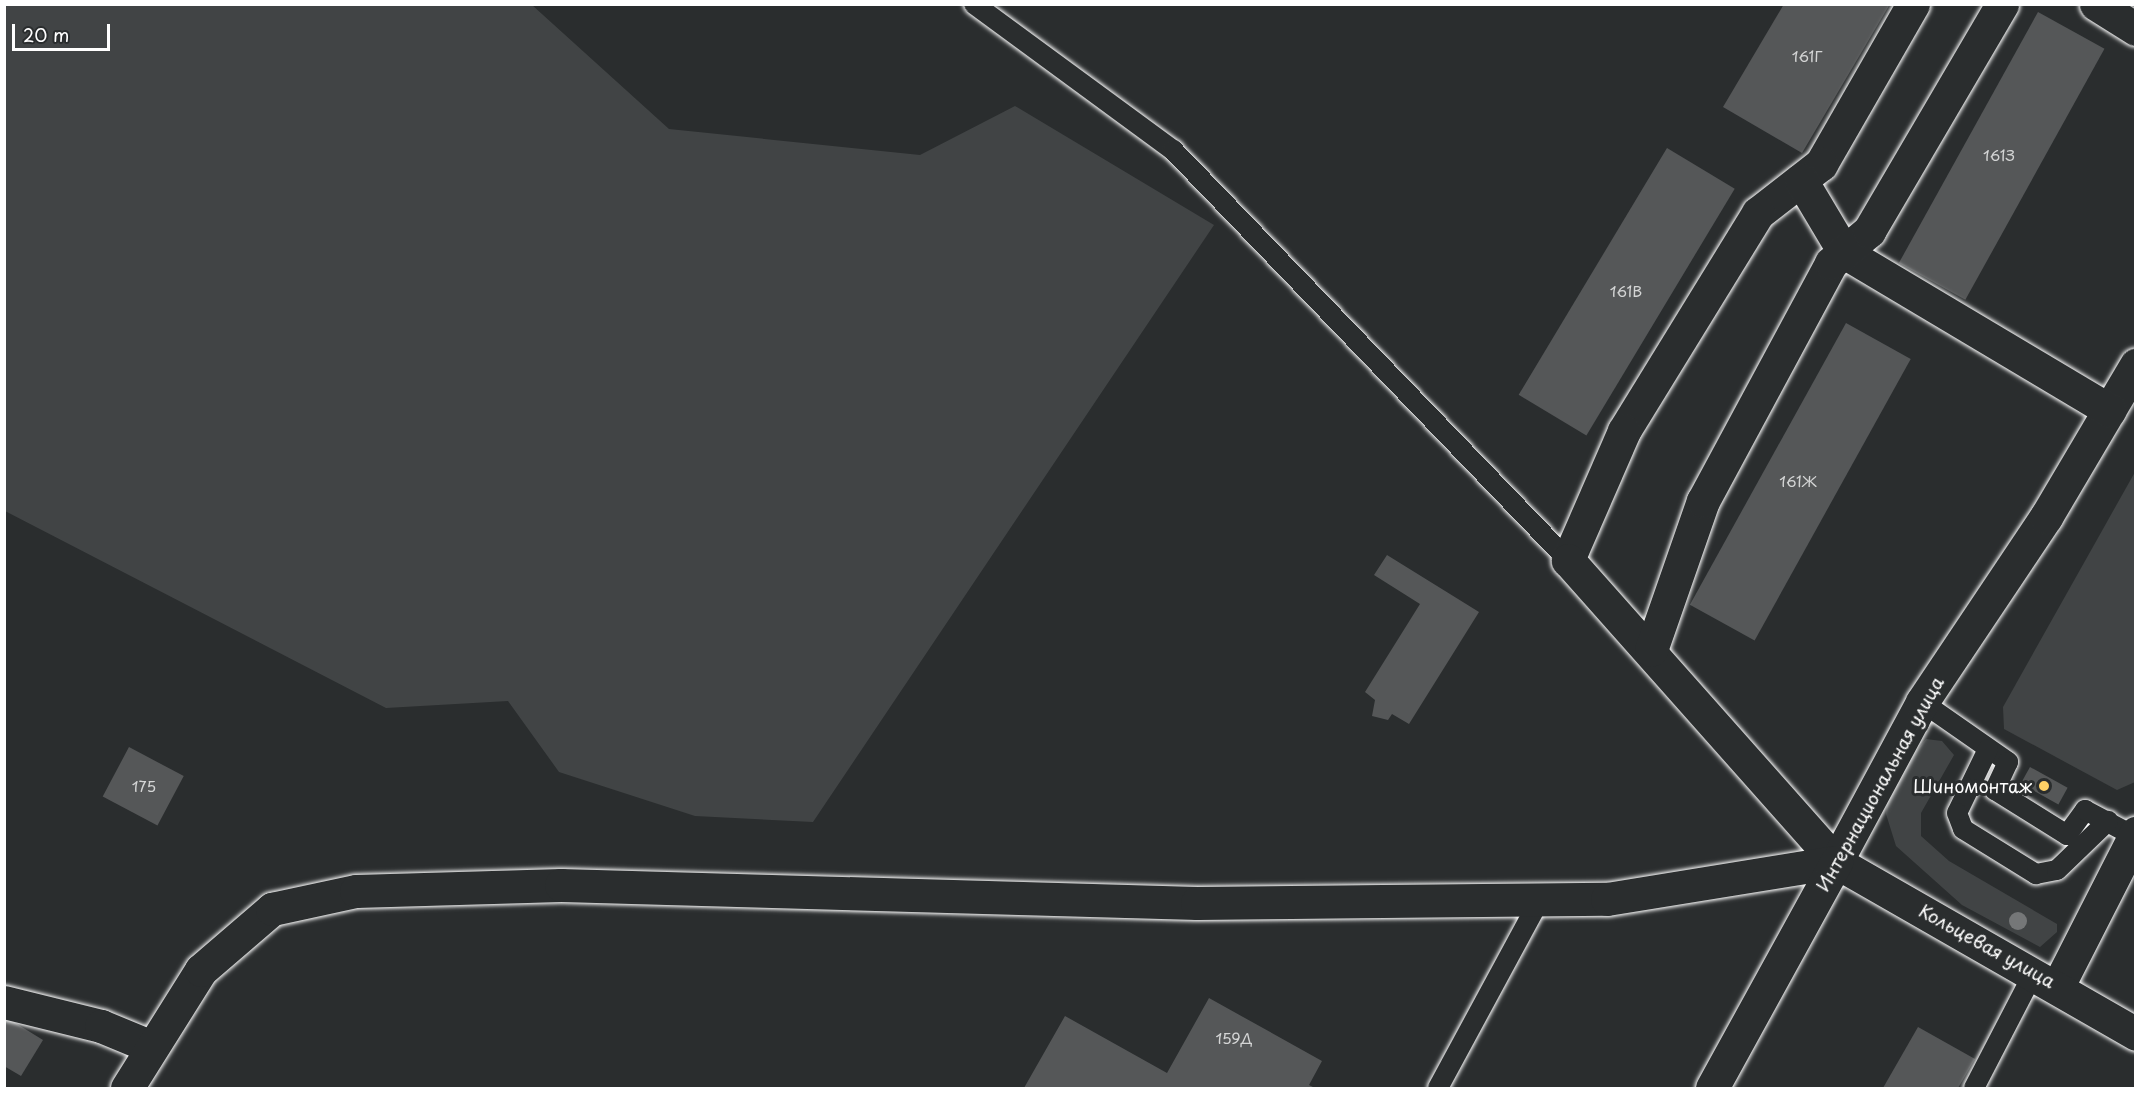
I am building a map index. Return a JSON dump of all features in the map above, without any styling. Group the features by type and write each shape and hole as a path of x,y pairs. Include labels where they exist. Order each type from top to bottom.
{"street":[{"path":"1568,560 1624,431 1721,272 1758,213 1821,164 1913,4"},
{"path":"1651,650 1703,501 1832,263 1869,231 2002,4"},
{"path":"2096,4 2136,29"},
{"path":"1801,180 1844,252 2109,410"},
{"name":"Интернациональная улица","path":"1712,1089 1922,702 2046,518 2136,365"},
{"name":"Кольцевая улица","path":"1568,560 1651,650 1836,862 2046,980 2136,1034"},
{"path":"2046,980 2126,830"},
{"path":"127,1089 201,970 272,909 356,891 561,885 1197,903 1607,899 1836,862"},
{"path":"4,1002 101,1026 152,1047"}],"lane":[{"path":"974,4 1173,150 1568,560"},
{"path":"1922,702 2008,762 1995,790 2067,835 2085,810 2126,830"},
{"path":"1988,748 1957,813 1963,829 2036,874 2057,870 2126,830"},
{"path":"1438,1089 1540,899"},
{"path":"1974,1089 2046,980"}],"shaded area":[{"path":"5,4 532,5 669,129 920,155 1015,106 1214,225 813,822 695,816 559,772 508,701 386,708 5,511"},
{"path":"2135,472 2135,782 2117,790 2004,729 2003,707"},
{"path":"1926,739 1942,741 1954,755 1921,813 1921,836 1949,861 2057,924 2057,932 2040,947 1962,905 1896,846 1886,814 1889,785"}],"building":[{"path":"1784,4 1890,4 1802,153 1723,107"},
{"path":"2038,12 2104,49 1965,300 1899,263"},
{"path":"1667,148 1735,189 1586,436 1519,395"},
{"path":"1846,323 1911,359 1755,641 1690,605"},
{"path":"1387,555 1479,612 1409,724 1392,714 1388,720 1372,716 1375,700 1365,692 1420,604 1374,575"},
{"path":"129,747 184,776 157,826 103,796"},
{"name":"Шиномонтаж","path":"2030,767 2068,788 2058,804 2021,784"},
{"path":"1209,998 1322,1061 1309,1085 1315,1088 1024,1088 1065,1016 1167,1073"},
{"path":"4,1016 43,1040 21,1076 4,1066"},
{"path":"1918,1027 1975,1059 1958,1088 1883,1088"}],"place":[{"name":"Шиномонтаж","path":"2044,786"}]}
